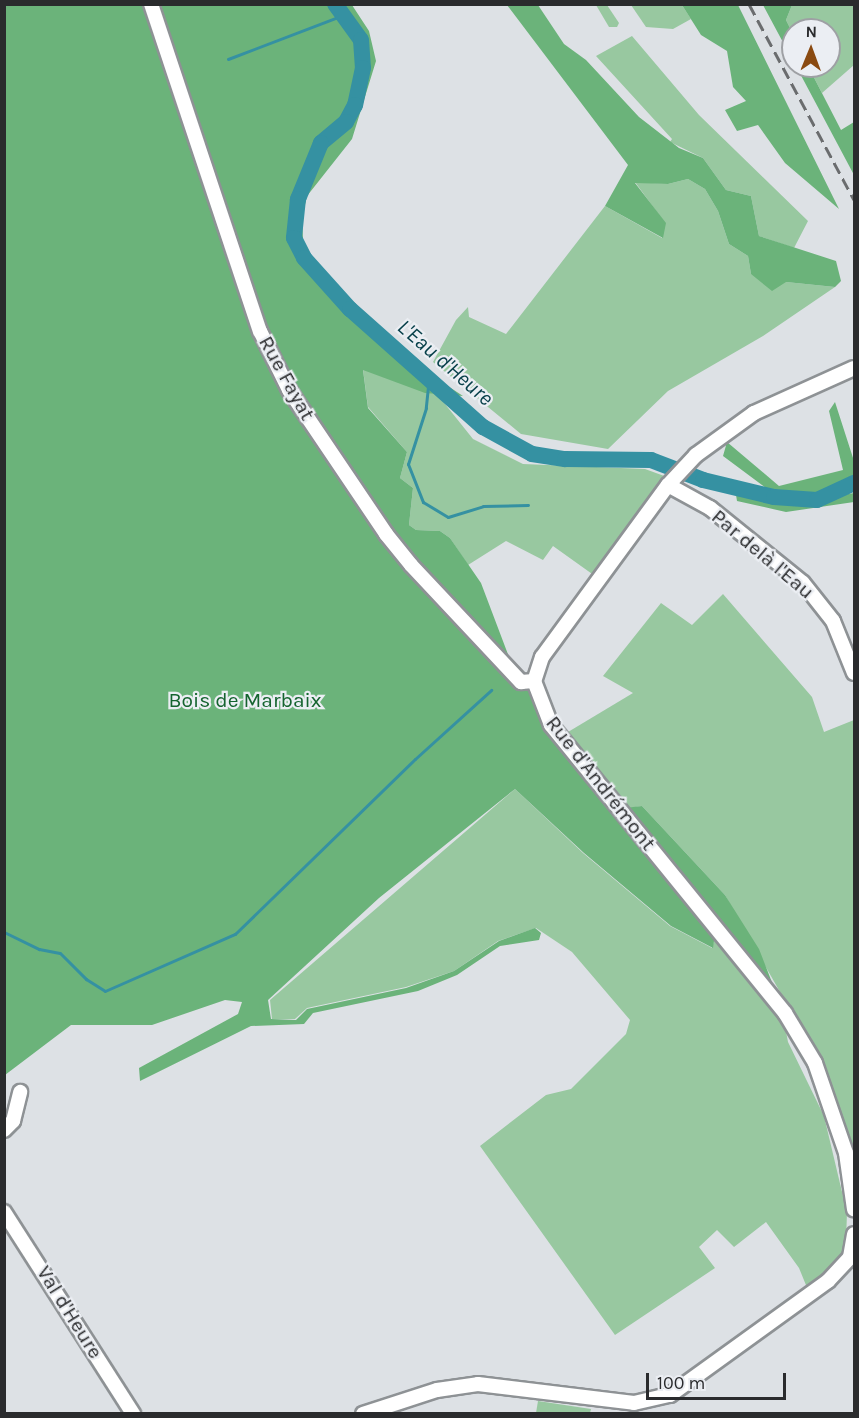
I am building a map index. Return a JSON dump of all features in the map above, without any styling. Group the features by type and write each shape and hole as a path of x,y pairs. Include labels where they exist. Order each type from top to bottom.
{"street":[{"name":"Rue Fayat","path":"152,4 260,331 289,390 386,534 411,565 521,682 534,681"},
{"path":"534,681 542,657 669,483 696,455 754,413 855,368"},
{"name":"Par delà l'Eau","path":"669,483 710,508 811,592 833,621 855,673"},
{"name":"Rue d'Andrémont","path":"534,681 551,725 786,1013 815,1063 846,1153 855,1209"},
{"path":"4,1130 14,1121 20,1092"},
{"name":"Val d'Heure","path":"4,1212 133,1413"},
{"path":"363,1413 437,1390 478,1384 634,1403 670,1395 828,1281 850,1257 855,1234"}],"green space":[{"name":"Bois de Marbaix","path":"5,5 352,5 369,31 376,61 352,139 307,196 302,218 303,239 313,278 369,334 463,396 425,393 363,370 368,408 407,452 400,478 413,488 409,525 416,530 440,531 450,538 481,583 509,657 559,745 615,809 642,806 725,895 759,949 773,985 729,939 714,941 713,948 671,926 584,853 515,789 379,898 268,1000 271,1019 296,1020 307,1009 406,988 454,971 499,941 535,928 541,933 539,940 500,946 457,975 418,991 313,1013 304,1024 251,1026 140,1081 139,1068 238,1014 242,1002 225,1000 152,1025 71,1025 5,1075"},
{"path":"507,5 538,5 564,44 586,60 639,117 679,148 703,158 726,190 751,196 759,236 836,261 841,281 835,287 786,282 772,291 751,274 748,256 729,244 718,211 705,189 688,179 668,184 635,183 666,223 663,238 605,206 628,165"},
{"path":"596,5 607,5 619,23 617,27 609,27"},
{"path":"631,5 682,5 691,19 673,29 646,27"},
{"path":"682,5 738,5 839,209 785,163 758,125 737,131 725,110 746,101 733,87 727,51 701,35"},
{"path":"763,5 792,5 787,18 781,18 781,39"},
{"path":"792,5 854,5 854,65 841,76 841,18 787,18"},
{"path":"632,36 699,115 808,221 794,248 759,236 751,196 726,190 703,158 670,142 672,139 596,56"},
{"path":"802,78 814,78 841,130 854,122 854,175"},
{"path":"814,78 839,78 822,93"},
{"path":"688,179 705,189 718,211 729,244 748,256 751,274 786,282 835,287 763,336 668,391 608,449 521,434 433,362 456,320 468,307 469,317 506,334 605,206 662,238 665,223 635,182 668,184"},
{"path":"363,369 437,394 473,439 523,464 645,469 667,477 595,576 553,546 543,560 506,541 468,565 450,538 440,531 416,530 409,525 413,488 400,478 407,452 368,407"},
{"path":"835,402 854,461 854,487 842,486 814,495 774,494 723,456 727,442 779,486 843,470 829,411"},
{"path":"854,493 854,502 786,512 737,501 736,495 792,504"},
{"path":"723,594 812,697 824,732 854,720 854,1173 805,1036 725,895 642,806 623,809 563,735 633,693 603,676 661,603 692,625"},
{"path":"515,789 583,853 670,926 712,948 714,941 719,941 785,1026 788,1042 824,1116 847,1213 846,1241 838,1263 808,1290 799,1268 766,1222 734,1247 717,1230 699,1247 715,1268 615,1335 480,1146 546,1095 571,1089 626,1034 630,1020 572,952 536,928 498,941 454,971 406,987 307,1008 295,1019 272,1019 270,1000"},
{"path":"538,1401 591,1409 590,1413 536,1413"}],"waterway":[{"name":"L'Eau d'Heure","path":"335,4 361,40 363,68 355,105 346,122 321,143 298,199 294,238 304,258 350,309 483,427 532,454 565,459 651,460 703,480 774,497 817,500 854,483"},
{"path":"228,59 343,15"},
{"path":"429,377 426,408 408,464 423,502 448,517 483,506 528,505"},
{"path":"4,932 39,949 60,953 86,979 105,991 235,934 415,759 491,690"}],"railway":[{"path":"749,4 854,200"}]}
